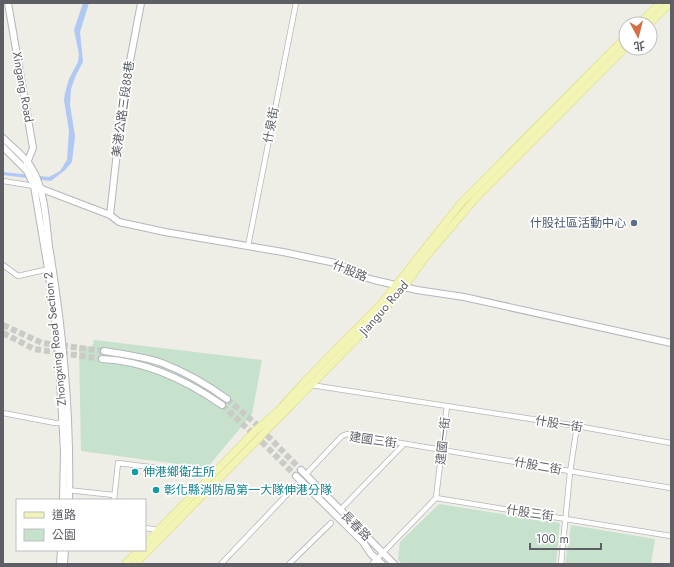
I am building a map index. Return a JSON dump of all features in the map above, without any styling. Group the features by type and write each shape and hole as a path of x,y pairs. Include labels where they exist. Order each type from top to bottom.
{"main road":[{"path":"647,16 660,3"},
{"path":"657,16 670,3"},
{"name":"Jianguo Road","path":"135,564 372,323 404,287 424,259 475,198 618,46"},
{"name":"Jianguo Road","path":"146,543 382,304 395,285 461,203 618,54"},
{"path":"125,564 138,551"}],"street":[{"name":"Xingang Road","path":"8,3 33,148 27,161 32,176"},
{"name":"美港公路三段88巷","path":"110,215 123,98 141,3"},
{"name":"什泉街","path":"248,246 296,3"},
{"path":"3,138 27,161"},
{"path":"3,148 32,176"},
{"name":"Zhongxing Road Section 2","path":"32,176 37,187 51,269 65,424 64,451 66,490 69,499"},
{"path":"3,181 37,187"},
{"name":"什股路","path":"37,187 110,215 118,222 340,264 354,274 374,280 432,293 464,297 671,343"},
{"path":"3,265 18,276 51,269"},
{"path":"104,351 120,353 161,363 213,388 227,399"},
{"path":"102,359 112,359 149,367 183,381 200,390 222,405"},
{"name":"建國一街","path":"311,385 447,406 436,498"},
{"name":"什股一街","path":"447,406 576,426 671,443"},
{"path":"3,413 65,424"},
{"path":"561,564 576,426"},
{"name":"建國三街","path":"304,471 342,436 347,434 404,444"},
{"path":"343,507 404,444"},
{"name":"什股二街","path":"404,444 671,488"},
{"path":"66,490 114,497 118,463 213,475"},
{"name":"長春路","path":"304,471 394,564"},
{"name":"長春路","path":"296,476 363,542 371,554 382,564"},
{"path":"222,564 296,486"},
{"name":"Zhongxing Road Section 2","path":"63,499 66,490"},
{"path":"372,564 436,498"},
{"name":"什股三街","path":"436,498 514,512 565,518 671,536"},
{"path":"289,564 331,523"},
{"path":"146,528 159,530"},
{"path":"61,551 63,563"},
{"path":"63,563 65,551"}],"green space":[{"path":"94,340 262,360 252,414 207,468 81,451 79,346 92,347"},
{"path":"439,504 560,523 556,564 402,564 398,560 400,542"},
{"path":"571,525 655,539 651,564 565,564"}],"water":[{"path":"83,3 89,3 80,32 83,62 71,89 70,105 75,136 72,162 65,170 51,181 3,175 3,172 49,177 60,171 67,160 69,131 64,100 69,79 78,62 79,54 74,30"}],"tunnel":[{"path":"3,325 42,343 104,351"},
{"path":"3,333 34,349 102,359"},
{"path":"227,399 256,424 301,470"},
{"path":"222,405 296,476"}],"place":[{"name":"什股社區活動中心","path":"634,223"},
{"name":"伸港鄉衛生所","path":"135,472"},
{"name":"彰化縣消防局第一大隊伸港分隊","path":"156,490"}]}
